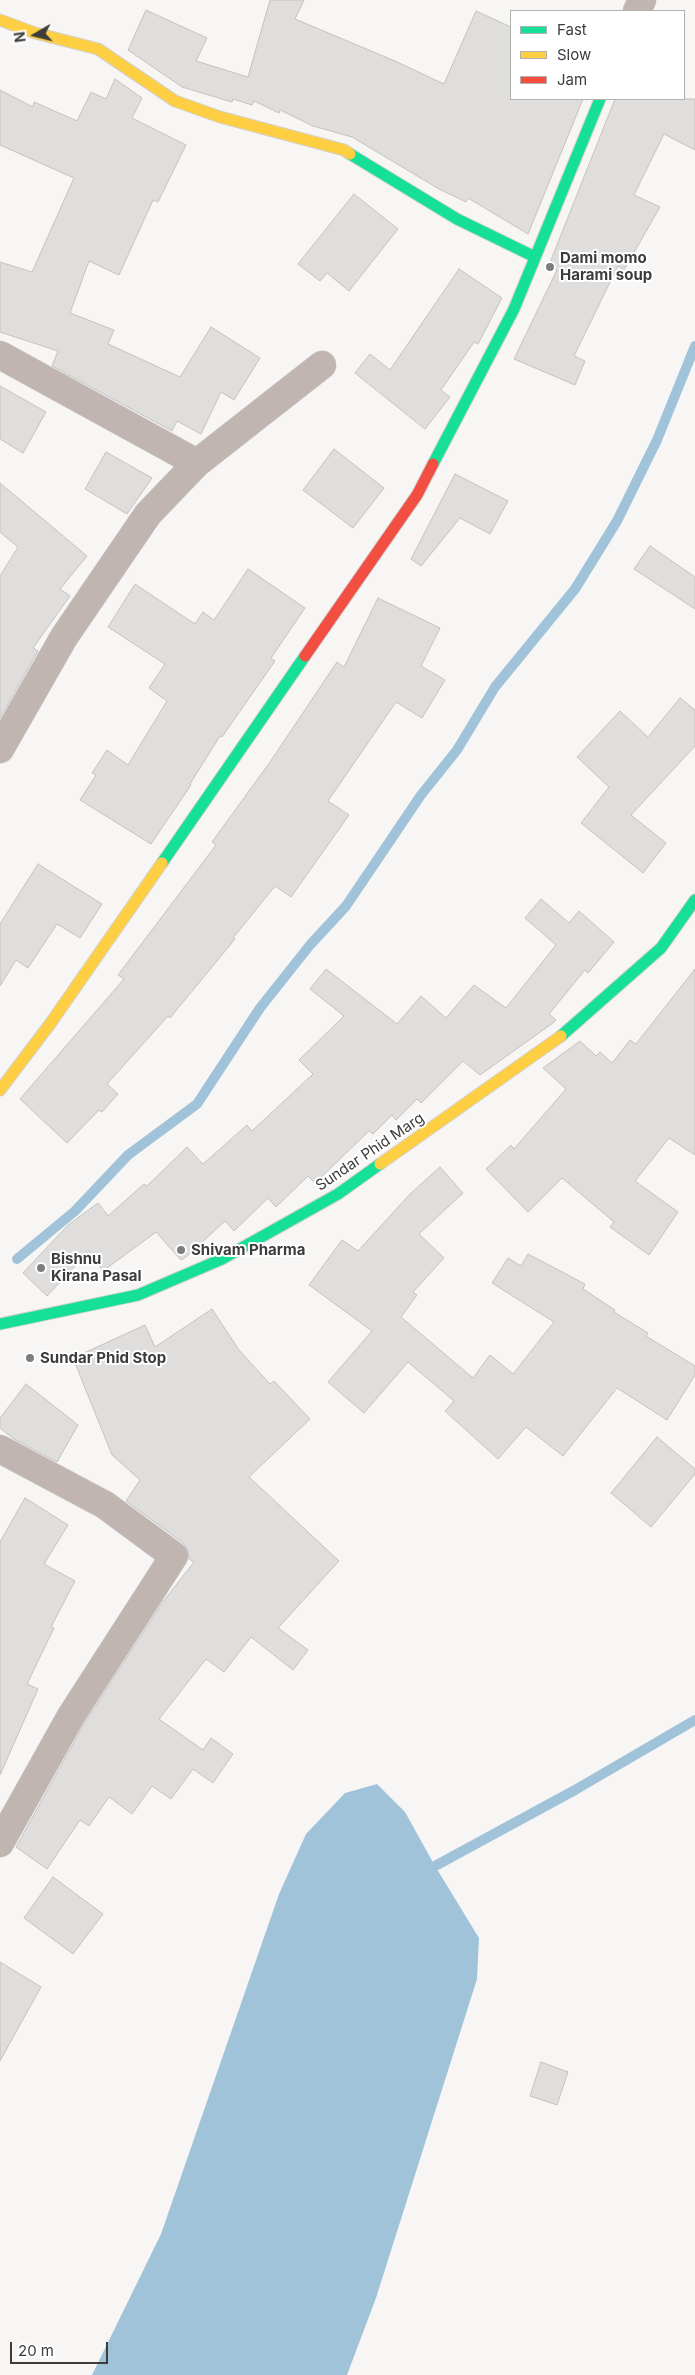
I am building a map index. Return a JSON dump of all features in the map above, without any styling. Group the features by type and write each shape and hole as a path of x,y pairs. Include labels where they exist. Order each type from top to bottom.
{"street":[{"path":"0,20 34,33 98,50 175,101 220,117 344,150 456,219 535,257"},
{"path":"0,1090 50,1024 417,495 514,309 600,100"},
{"path":"0,355 197,463"},
{"path":"0,750 64,637 148,514 197,463 322,365"},
{"name":"Sundar Phid Marg","path":"0,1324 138,1295 222,1259 338,1194 563,1035 661,948 695,900"},
{"path":"0,1449 105,1505 174,1556 72,1716 0,1843"}],"water":[{"path":"377,1784 405,1812 479,1938 477,1979 376,2298 347,2375 92,2375 161,2234 279,1894 306,1834 345,1793"}],"building":[{"path":"270,0 304,0 295,19 444,84 476,11 510,27 510,100 583,100 528,234 468,198 466,202 439,189 352,137 313,126 280,110 279,113 254,101 252,105 233,99 232,102 182,87 128,50 146,10 207,38 196,61 248,77"},
{"path":"115,79 142,98 132,118 186,145 158,202 153,200 119,275 89,261 70,313 114,330 108,344 180,377 211,327 260,358 234,400 221,392 201,434 177,421 172,431 52,366 58,351 0,332 0,262 32,272 74,178 0,145 0,90 33,107 34,102 77,121 91,92 106,99"},
{"path":"695,99 695,150 664,134 634,195 660,207 624,270 618,266 574,356 585,361 575,385 514,359 557,270 549,265 615,100"},
{"path":"354,194 398,229 349,291 327,273 320,281 298,264"},
{"path":"459,269 502,298 478,344 474,342 441,390 450,397 425,429 355,373 370,354 390,370"},
{"path":"0,386 46,412 23,453 0,439"},
{"path":"334,449 384,488 353,528 303,490"},
{"path":"106,452 152,478 127,514 85,489"},
{"path":"455,474 508,501 490,534 460,518 421,566 411,559"},
{"path":"0,483 87,556 60,589 70,596 33,648 38,651 0,718 0,576 18,547 0,532"},
{"path":"650,546 695,577 695,609 634,569"},
{"path":"248,569 305,608 271,658 275,661 222,737 220,736 191,785 151,844 80,800 96,775 92,773 107,750 128,765 167,701 149,688 165,664 108,627 135,584 195,624 203,612 214,620"},
{"path":"378,598 440,628 421,666 445,680 422,718 396,702 328,801 349,815 291,897 275,886 233,938 235,939 170,1018 168,1016 107,1084 118,1094 102,1112 99,1110 67,1143 20,1099 124,979 118,975 216,845 212,842 270,762 337,662 344,667"},
{"path":"680,698 695,710 695,746 631,815 666,843 643,873 581,823 609,787 577,757 620,711 648,737"},
{"path":"38,864 102,904 80,938 57,924 28,968 16,960 0,986 0,924"},
{"path":"541,899 569,923 579,911 614,942 588,973 585,970 549,1014 556,1020 553,1023 480,1075 463,1061 421,1103 417,1099 396,1120 392,1115 373,1134 369,1131 315,1183 308,1176 276,1207 268,1198 234,1231 225,1221 181,1260 156,1232 103,1271 89,1251 47,1296 23,1273 68,1225 98,1203 108,1216 144,1184 147,1186 187,1147 203,1164 247,1125 252,1131 313,1074 299,1060 344,1016 310,989 326,969 397,1024 421,996 446,1018 474,985 506,1008 556,945 525,918"},
{"path":"695,969 695,1155 669,1138 635,1181 678,1212 649,1255 610,1227 614,1222 562,1178 528,1212 486,1169 511,1145 514,1149 566,1089 543,1068 580,1041 596,1056 600,1052 612,1063 630,1040 636,1044"},
{"path":"440,1167 463,1193 419,1234 444,1258 413,1292 417,1295 401,1317 473,1378 490,1355 513,1374 554,1322 492,1283 508,1258 521,1266 528,1254 585,1284 583,1289 615,1310 614,1312 648,1333 646,1336 695,1366 695,1375 667,1420 617,1388 563,1456 526,1427 498,1459 445,1411 454,1401 408,1362 364,1413 328,1382 372,1331 309,1285 342,1240 358,1251 410,1194"},
{"path":"212,1309 239,1350 270,1384 274,1381 310,1419 249,1477 339,1561 278,1628 308,1650 293,1670 251,1637 224,1672 206,1659 159,1719 203,1750 211,1738 233,1754 213,1783 193,1769 171,1799 152,1786 132,1814 109,1797 89,1826 80,1820 47,1869 16,1847 84,1724 162,1603 194,1562 189,1559 188,1550 183,1543 126,1501 140,1480 112,1455 73,1358 145,1325 155,1347"},
{"path":"26,1384 78,1425 57,1462 14,1439 0,1428 0,1418"},
{"path":"657,1437 695,1469 695,1474 651,1527 611,1493"},
{"path":"25,1498 68,1525 44,1564 75,1581 51,1627 54,1628 27,1684 38,1689 0,1775 0,1542"},
{"path":"53,1877 103,1914 73,1954 24,1918"},
{"path":"0,1962 41,1987 0,2061"},
{"path":"541,2062 568,2072 557,2105 530,2096"}],"waterway":[{"path":"17,1259 75,1211 128,1155 197,1104 260,1008 310,945 346,906 421,795 457,750 495,687 575,589 617,521 657,440 695,346"},
{"path":"435,1866 575,1790 695,1720"}],"traffic: fast":[{"path":"433,464 514,309 600,100"},
{"path":"350,154 457,219 535,257"},
{"path":"162,863 305,656"},
{"path":"561,1036 661,948 695,900"},
{"path":"0,1324 138,1295 222,1259 338,1194 380,1164"}],"traffic: slow":[{"path":"0,20 35,33 98,49 175,101 220,117 344,150 350,154"},
{"path":"0,1090 50,1024 162,863"},
{"path":"380,1164 561,1036"}],"traffic: jam":[{"path":"305,656 417,495 433,464"}],"place":[{"name":"Dami momo Harami soup","path":"550,267"},
{"name":"Shivam Pharma","path":"181,1250"},
{"name":"Bishnu Kirana Pasal","path":"41,1268"},
{"name":"Sundar Phid Stop","path":"30,1358"}]}
